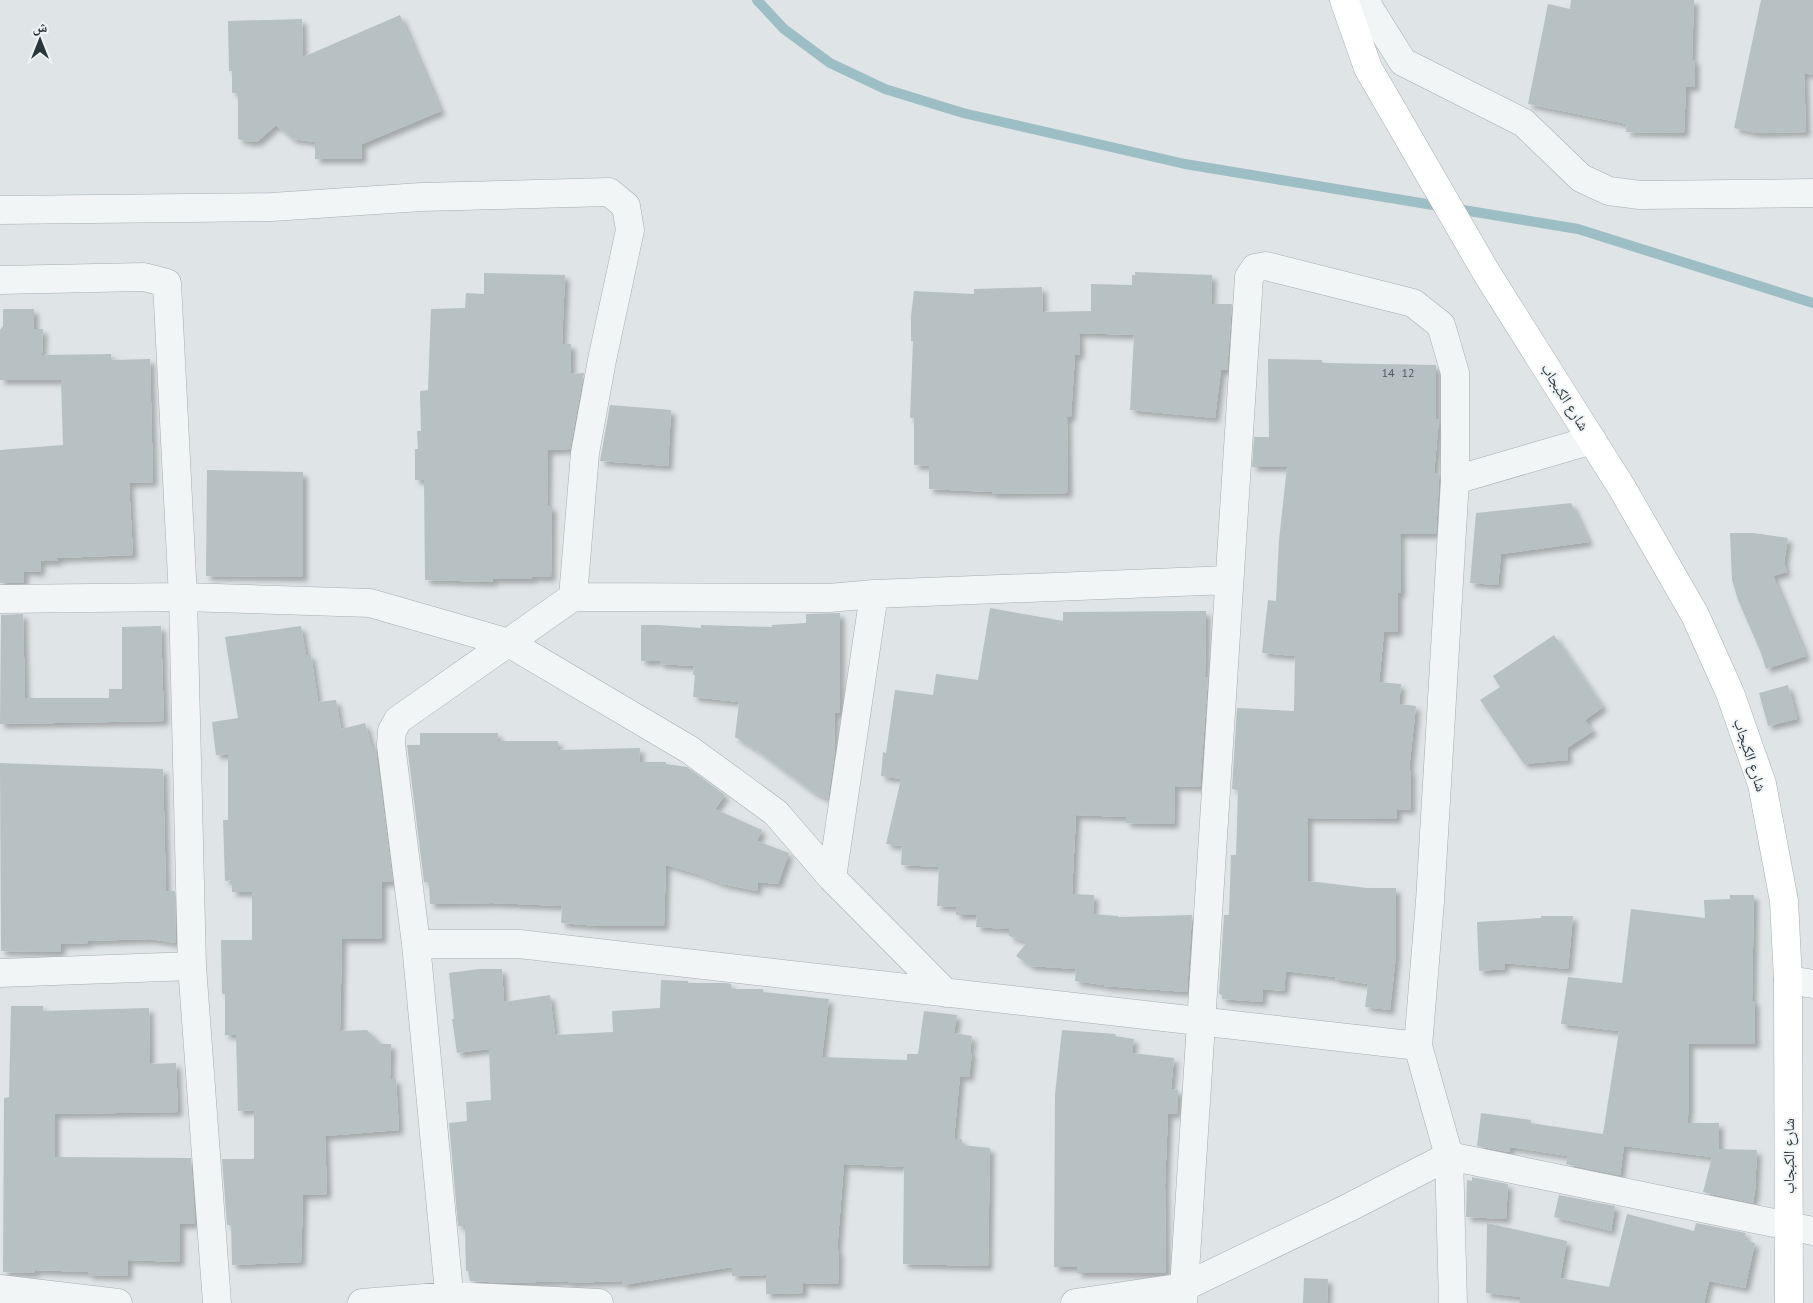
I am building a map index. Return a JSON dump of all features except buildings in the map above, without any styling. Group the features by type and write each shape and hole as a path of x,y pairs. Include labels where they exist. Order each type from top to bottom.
{"main road":[{"name":"شارع الكبجاب","path":"1344,0 1368,68 1486,272 1622,488 1695,615 1730,693 1762,784 1800,982 1801,1229 1789,1303"}],"street":[{"path":"1367,0 1369,8 1403,62 1524,123 1581,178 1609,191 1640,194 1813,193"},
{"path":"0,210 272,207 422,197 609,192 626,206 630,230 602,360 585,453 573,597"},
{"path":"1183,1295 1249,277 1256,268 1266,266 1413,303 1441,325 1455,373 1455,480 1430,902 1418,1046 1449,1156 1453,1303"},
{"path":"0,280 144,277 167,282 183,597 192,966 217,1303"},
{"path":"1455,480 1592,440"},
{"path":"450,1299 416,944 391,745 392,731 398,720 573,597 828,598 874,594 1229,580"},
{"path":"832,878 874,594"},
{"path":"0,599 183,597 370,603 509,643 690,750 776,813 832,878 946,993"},
{"path":"416,944 519,944 1418,1046"},
{"path":"0,973 192,966"},
{"path":"1075,1303 1183,1295 1449,1156 1801,1229"},
{"path":"0,1289 118,1303"},
{"path":"362,1303 450,1299 599,1303"}],"waterway":[{"path":"757,0 784,29 830,63 885,89 963,113 1185,164 1578,229 1813,303"}]}
